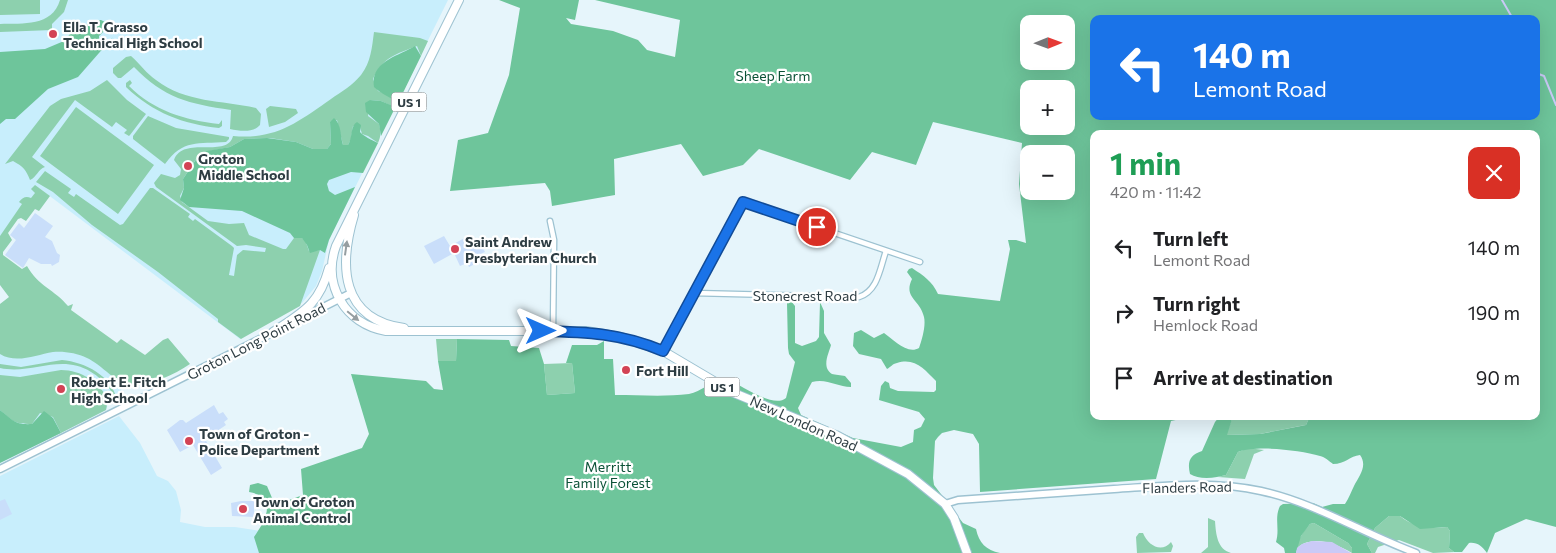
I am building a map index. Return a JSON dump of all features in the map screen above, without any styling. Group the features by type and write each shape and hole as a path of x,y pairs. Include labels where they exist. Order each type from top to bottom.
{"main road":[{"name":"US 1","path":"427,330 390,331 371,328 350,314 338,299 332,279 332,256 344,226 358,204 459,0"},
{"name":"US 1","path":"358,204 345,252 350,293 357,303 379,320 398,327 427,330"},
{"path":"273,332 308,308 318,297 325,284 332,256"},
{"name":"New London Road","path":"427,330 603,333 663,351 734,393 809,422 908,474 945,504 954,518 967,553"}],"street":[{"path":"663,351 743,202 920,262"},
{"path":"550,221 554,240 554,331"},
{"name":"Stonecrest Road","path":"694,293 858,297 868,294 873,289 886,251"},
{"name":"Groton Long Point Road","path":"0,469 350,293"},
{"name":"Flanders Road","path":"945,504 958,500 1145,487 1203,485 1237,487 1259,490 1299,502 1416,553"}],"shaded area":[{"name":"Groton Middle School","path":"0,0 448,0 329,240 322,271 316,286 302,303 240,339 39,188 0,243"},
{"name":"Robert E. Fitch High School","path":"66,314 160,379 133,386 122,385 121,391 124,397 108,404 106,410 0,463 0,347"},
{"path":"119,416 140,443 157,476 168,481 176,491 181,510 180,522 205,527 235,527 273,533 272,553 0,553 0,476"}],"green space":[{"path":"0,0 40,0 40,14 0,15"},
{"path":"60,0 68,0 64,12 52,24 52,30 0,32 0,24 36,22 44,19 56,9"},
{"path":"499,0 579,0 575,20 566,18 571,24 613,31 638,40 647,50 675,57 680,20 595,0 1556,0 1556,527 1526,519 1495,533 1487,553 1483,548 1474,543 1469,543 1462,552 1454,552 1449,548 1450,531 1447,527 1420,529 1400,516 1389,516 1375,528 1367,544 1372,553 1352,553 1352,548 1348,543 1314,523 1310,524 1301,536 1296,553 1285,553 1284,548 1276,542 1277,515 1280,506 1283,504 1313,503 1322,507 1333,504 1345,504 1362,471 1363,463 1360,455 1341,463 1333,464 1322,457 1301,452 1279,449 1246,450 1238,452 1226,475 1213,478 1203,478 1190,474 1189,465 1190,459 1202,451 1217,420 1232,420 1227,435 1260,434 1306,425 1308,420 1540,420 1540,130 1090,130 1090,420 1176,420 1171,421 1156,479 980,492 979,444 973,434 954,430 942,433 935,441 934,485 963,523 976,529 984,545 1000,553 259,553 254,537 262,524 267,510 264,499 249,492 250,485 258,483 267,486 275,505 303,495 301,469 362,448 369,434 351,374 426,381 434,389 443,390 438,361 456,361 457,339 509,340 511,346 539,348 544,364 547,395 575,393 572,363 566,363 572,345 597,345 604,341 604,359 613,359 615,395 661,396 689,394 723,380 735,383 766,399 780,401 786,398 795,362 789,354 788,348 787,303 791,301 795,306 795,343 802,346 816,341 819,337 820,302 824,311 824,333 831,345 826,364 827,368 832,374 845,376 851,383 851,387 822,381 812,382 798,408 801,415 853,438 901,447 913,442 914,430 921,427 925,419 919,412 879,400 881,386 885,381 889,383 890,388 898,391 934,392 936,390 936,381 924,369 914,363 903,362 894,364 887,369 881,359 859,354 853,346 854,333 861,330 874,338 884,333 905,348 914,350 919,348 924,317 911,295 910,285 912,279 907,272 912,268 930,282 938,294 1000,301 1010,249 1008,240 1026,243 1021,200 1075,200 1075,145 1022,145 1022,143 933,122 916,165 872,152 850,180 759,149 743,165 703,176 681,144 614,159 615,195 552,206 550,191 545,183 450,191 458,140 488,133 509,75 520,8"},
{"path":"94,20 105,22 106,29 99,36 99,40 108,42 113,37 78,77 48,89 15,119 6,119 0,124 0,52 45,49 64,41 70,34"},
{"path":"374,32 420,38 428,41 421,56 417,46 396,54 381,66 373,79 378,91 389,95 395,101 399,101 394,110 392,106 381,101 370,100 368,116 379,124 380,138 378,143 362,134 360,127 353,126 348,145 343,145 337,120 330,122 331,144 327,149 313,149 296,142 270,138 244,139 230,147 200,153 183,179 184,188 180,196 182,202 208,221 229,224 244,223 249,235 283,249 286,249 294,238 302,238 305,240 309,251 320,250 300,306 241,339 158,272 92,225 53,192 36,182 45,171 71,189 68,193 74,197 76,194 120,225 123,224 150,188 153,188 190,214 188,217 193,221 195,219 234,248 229,275 234,276 237,255 243,250 265,252 266,248 246,245 237,246 156,187 154,183 161,174 175,178 180,175 181,169 174,160 179,153 186,149 223,146 229,143 233,136 248,137 274,132 297,122 319,107 351,85 361,75 369,60"},
{"path":"415,46 421,56 399,101 395,101 374,87 376,71 387,60"},
{"path":"131,56 153,78 179,93 204,100 256,108 261,114 260,125 250,130 230,129 231,110 202,105 178,98 156,86 134,67 121,78 118,78 113,73 113,68 126,57"},
{"path":"107,80 127,100 146,114 129,136 124,133 127,130 116,122 112,127 75,100 32,157 45,167 30,180 20,165 13,161 5,164 50,106 61,99 90,91"},
{"path":"130,80 132,83 129,86 159,108 194,120 219,124 222,120 222,126 219,128 193,124 169,116 147,104 126,87 126,83"},
{"path":"370,100 381,101 393,106 394,110 381,136 379,124 366,112 365,103"},
{"path":"270,106 296,109 298,113 285,122 269,127 266,109"},
{"path":"76,107 154,165 118,214 40,156"},
{"path":"148,116 176,128 229,137 229,139 226,142 192,144 178,150 165,164 133,139 133,136"},
{"path":"334,118 340,127 343,145 348,145 353,126 357,122 361,125 361,133 378,143 363,173 351,172 329,180 327,184 329,191 335,195 355,187 329,240 325,253 320,250 310,253 302,238 294,238 290,233 242,211 189,207 180,200 184,188 183,179 201,152 230,147 244,139 267,138 296,142 313,149 327,149 331,144 330,122"},
{"path":"35,185 50,196 39,211 35,209 26,221 21,218 18,219 8,233 12,240 3,252 3,255 22,269 27,266 41,283 68,306 73,304 71,310 117,343 121,339 145,355 168,338 190,364 162,379 132,386 122,383 92,361 75,354 53,352 19,359 0,354 0,304 9,297 0,285 0,236 22,204 19,202 25,197 31,198 35,193 31,189"},
{"path":"436,339 457,339 456,362 438,361"},
{"path":"62,360 88,367 103,377 110,384 117,400 101,379 80,367 69,364 57,364 24,369 0,368 0,364 21,367"},
{"path":"572,363 575,393 547,395 544,364"},
{"path":"61,370 76,372 95,383 108,400 106,410 61,433 53,417 40,413 32,424 21,423 11,419 0,410 0,375 20,377"},
{"path":"0,410 21,424 32,424 44,411 53,418 61,433 0,463"},
{"path":"1232,420 1308,420 1306,425 1260,434 1226,435"},
{"path":"1248,448 1264,450 1254,454 1245,479 1218,477 1226,475 1238,452"},
{"path":"1389,516 1400,516 1410,523 1422,526 1434,528 1447,527 1450,531 1449,548 1454,552 1433,553 1399,540 1378,547 1375,553 1372,553 1367,544 1375,528"},
{"path":"1208,518 1215,521 1220,545 1231,553 1201,553 1208,547"},
{"path":"1314,523 1348,543 1352,548 1352,553 1339,546 1317,541 1303,544 1297,548 1304,532 1310,524"},
{"path":"1139,533 1143,533 1148,541 1156,546 1164,547 1171,542 1173,546 1171,552 1137,553 1136,537"}],"water":[{"path":"1312,541 1332,542 1351,553 1296,553 1297,548 1302,544"}],"building":[{"path":"35,213 53,226 45,237 52,241 57,253 60,255 59,262 52,266 51,264 41,264 29,258 23,268 5,255 16,240 10,235 19,223 24,228"},
{"name":"Saint Andrew Presbyterian Church","path":"470,235 473,241 478,239 485,252 480,254 483,260 469,267 467,263 460,266 454,253 434,264 424,246 444,236 450,246"},
{"name":"Town of Groton - Police Department","path":"214,405 219,414 223,412 228,419 224,422 226,425 205,439 222,468 211,475 193,445 180,452 167,430 180,420 186,423"},
{"path":"5,499 12,514 0,520 0,501"},
{"name":"Town of Groton Animal Control","path":"254,501 254,517 232,516 231,503"}],"waterway":[{"path":"1502,0 1511,15"},
{"path":"1540,74 1544,76 1556,105"}],"place":[{"name":"Ella T. Grasso Technical High School","path":"53,34"},
{"name":"Groton Middle School","path":"188,166"},
{"name":"Saint Andrew Presbyterian Church","path":"455,249"},
{"name":"Fort Hill","path":"626,370"},
{"name":"Robert E. Fitch High School","path":"61,389"},
{"name":"Town of Groton - Police Department","path":"189,441"},
{"name":"Town of Groton Animal Control","path":"243,509"}],"route":[{"path":"541,331 603,333 663,351 743,202 817,227"}],"park label":[{"name":"Sheep Farm","path":"773,75"},
{"name":"Merritt Family Forest","path":"608,474"}]}
